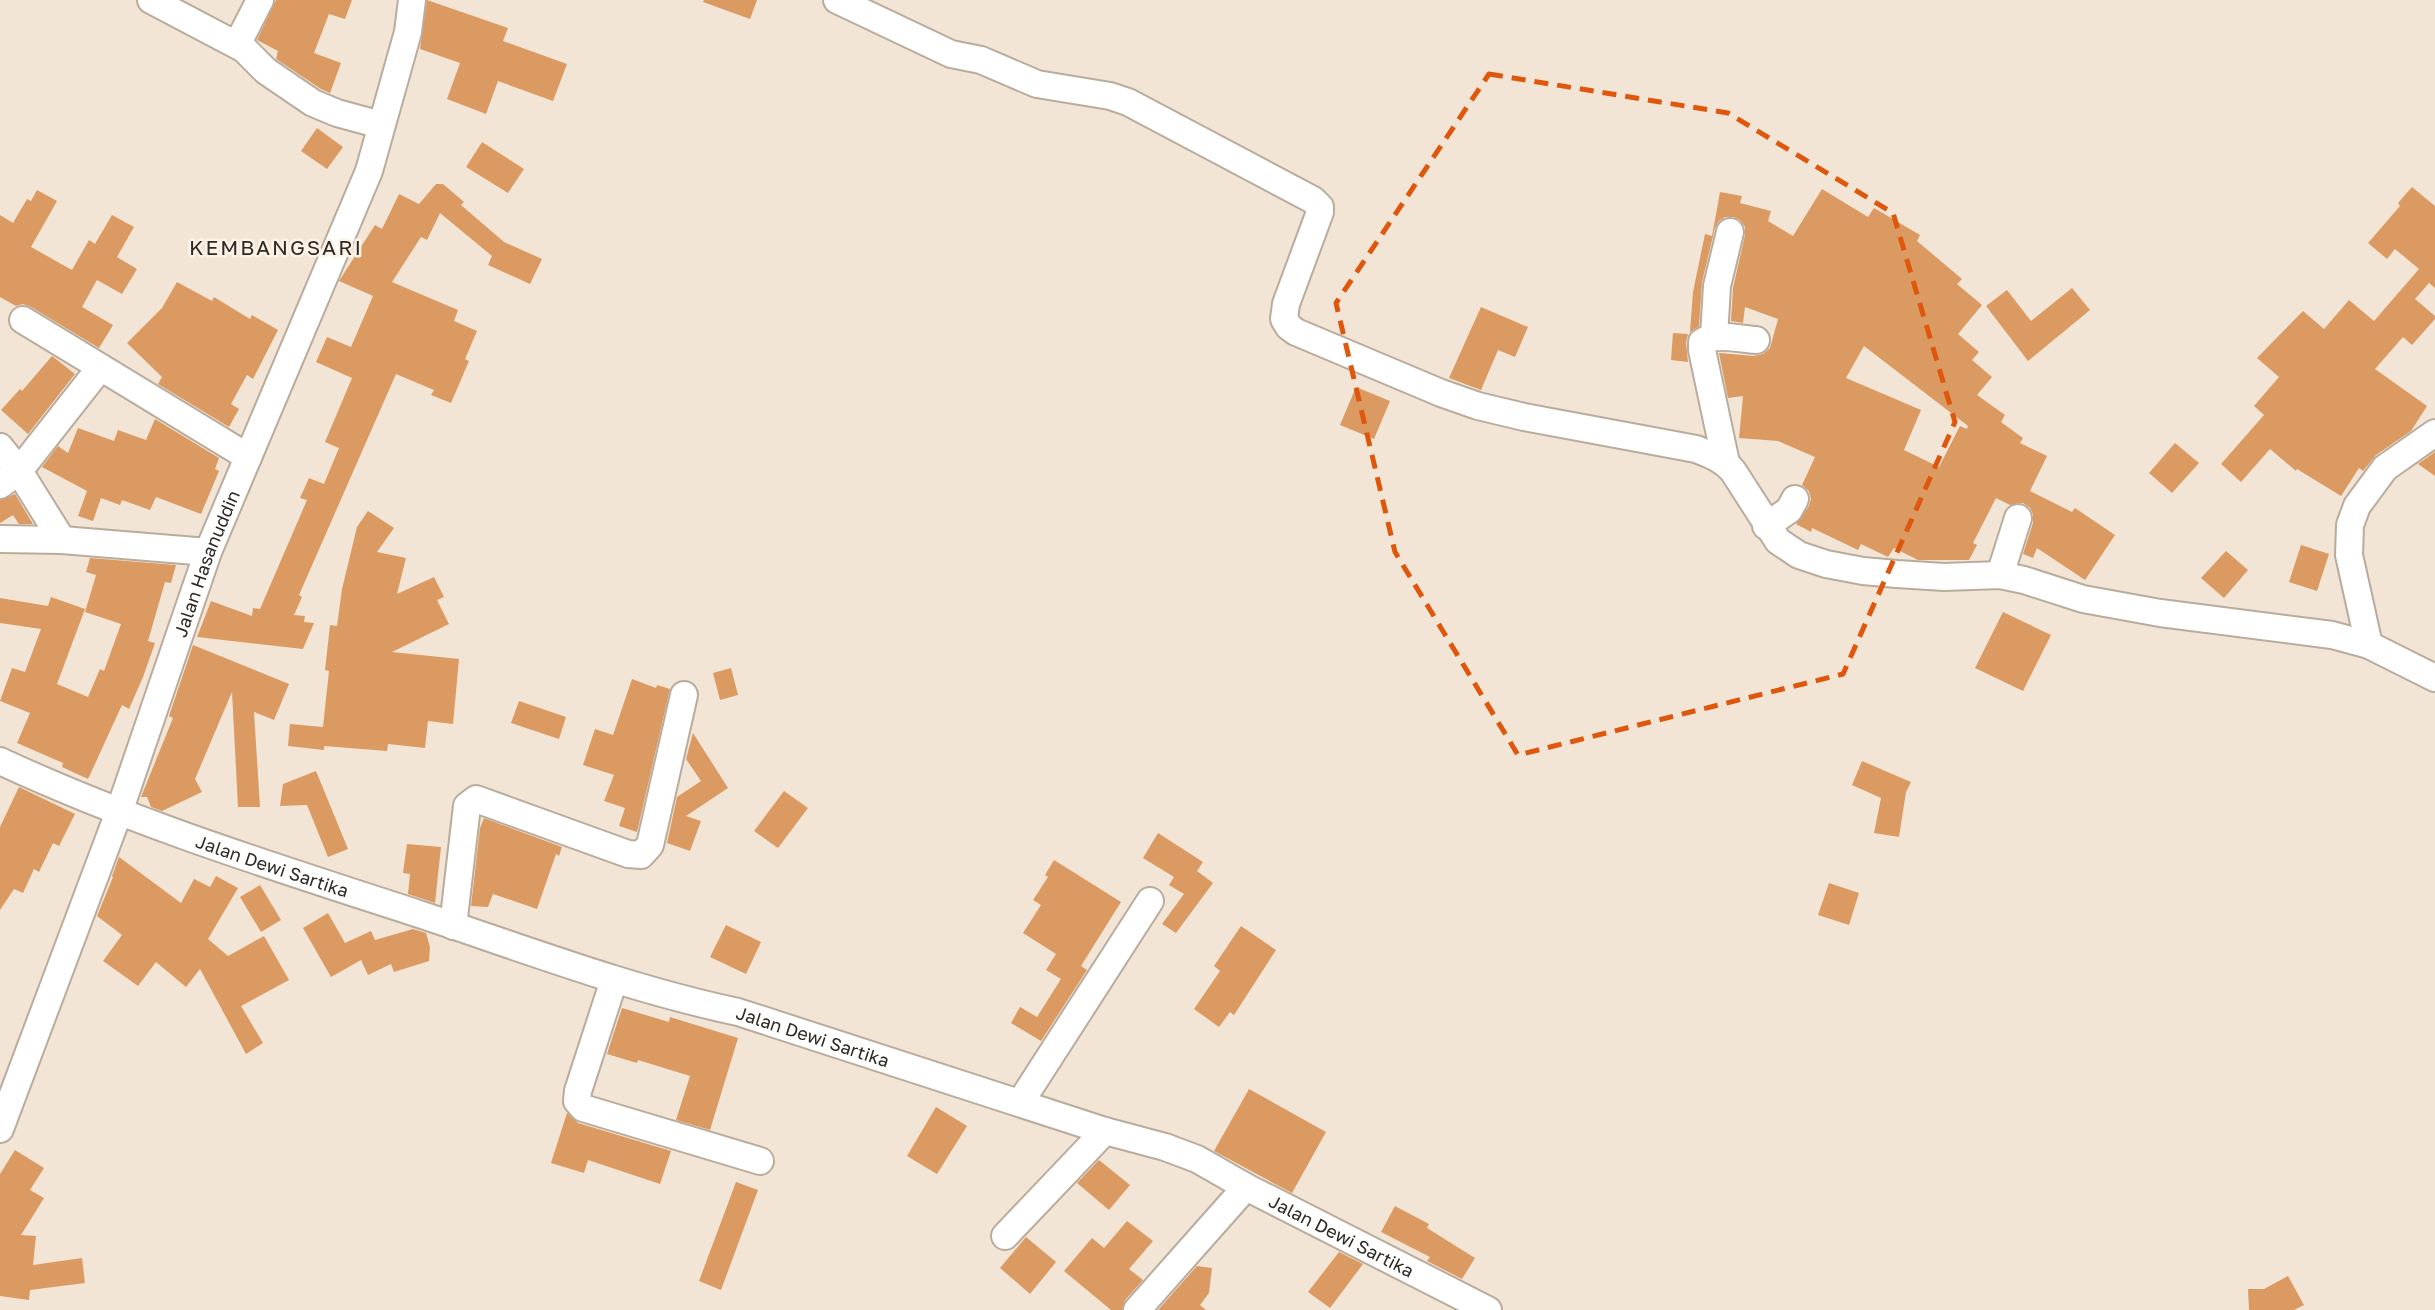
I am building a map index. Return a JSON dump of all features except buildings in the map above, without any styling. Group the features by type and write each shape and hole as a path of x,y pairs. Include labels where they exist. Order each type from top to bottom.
{"street":[{"path":"151,0 249,52 266,71 313,103 337,113 382,125"},
{"path":"237,45 260,0"},
{"name":"Jalan Hasanuddin","path":"0,1129 119,811 208,552 369,170 408,32 412,0"},
{"path":"837,0 951,54 981,60 1037,84 1110,96 1128,102 1312,200 1320,207 1319,219 1284,319 1296,332 1478,406 1696,449 1726,463"},
{"path":"1714,337 1717,286 1730,232"},
{"path":"23,320 248,457"},
{"path":"1756,340 1706,338 1702,342 1702,350 1726,463 1766,526 1778,541 1799,555 1863,571 1932,576 2000,575 2024,580 2083,600 2160,613 2332,635 2369,645 2435,678"},
{"path":"9,478 100,368"},
{"path":"2369,645 2349,555 2350,525 2357,506 2385,468 2435,433"},
{"path":"0,447 9,478 62,540"},
{"path":"1766,526 1789,510 1795,499"},
{"path":"2000,575 2018,518"},
{"path":"0,539 62,540 208,552"},
{"path":"453,926 467,806 476,799 628,854 641,855 650,845 684,695"},
{"name":"Jalan Dewi Sartika","path":"0,761 119,811 281,869 614,980 685,1001 738,1012 1105,1131 1165,1147 1197,1159 1246,1187 1488,1310"},
{"path":"1020,1103 1150,901"},
{"path":"614,980 577,1101 583,1108 760,1161"},
{"path":"1005,1236 1105,1131"},
{"path":"1137,1310 1246,1187"}],"highlighted area":[{"path":"1489,74 1728,113 1893,213 1955,422 1843,674 1518,755 1395,552 1336,303"}],"district":[{"name":"KEMBANGSARI","path":"276,247"}]}
